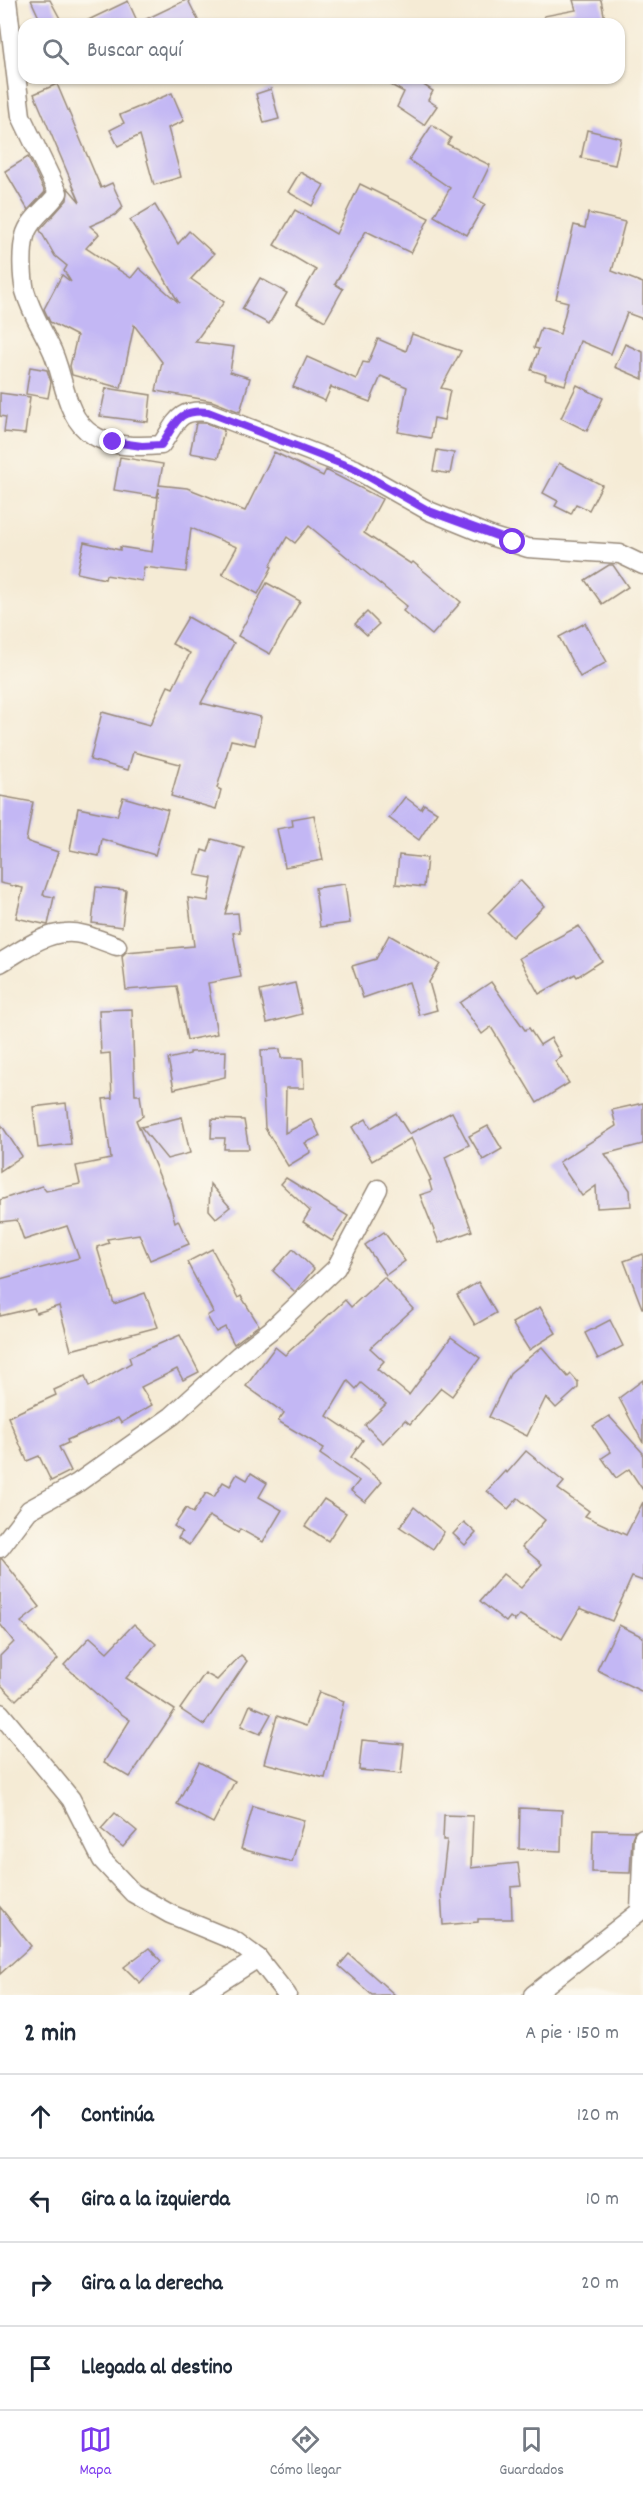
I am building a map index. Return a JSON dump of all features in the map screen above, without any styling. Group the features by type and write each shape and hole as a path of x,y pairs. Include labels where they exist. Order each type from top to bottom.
{"street":[{"path":"7,0 21,116 58,193 32,223 25,235 25,289 34,320 51,347 66,397 81,425 94,436 113,442 142,446 161,445 183,414 194,411 208,412 355,469 429,511 493,537 528,548 620,554 643,565"},
{"path":"0,963 41,940 66,932 117,946"},
{"path":"0,1548 29,1510 76,1485 172,1416 239,1355 271,1330 336,1268 378,1189"},
{"path":"0,1713 71,1799 102,1860 133,1893 170,1914 235,1941 258,1958 287,1995"},
{"path":"533,1995 642,1910 643,1838"},
{"path":"200,1995 258,1958"}],"building":[{"path":"31,0 50,0 60,18 39,18"},
{"path":"188,0 197,18 148,18"},
{"path":"573,0 601,0 605,18 544,18 544,16 576,10"},
{"path":"128,1 136,18 93,18"},
{"path":"57,84 101,188 112,183 123,207 115,215 90,226 99,234 86,248 131,278 139,268 179,303 130,220 155,205 178,244 189,231 214,254 191,279 224,302 195,342 234,347 230,372 250,378 240,412 212,401 156,391 162,362 134,325 121,388 72,375 70,366 77,336 50,322 44,309 62,275 71,282 64,271 67,266 55,256 40,230 67,200 68,188 80,202 34,94"},
{"path":"389,84 422,84 433,91 428,100 437,106 424,125 397,107 404,92"},
{"path":"271,89 279,119 264,123 256,94"},
{"path":"172,93 184,121 168,128 181,177 154,185 140,135 118,146 110,130 124,123 120,115"},
{"path":"432,125 451,138 447,144 490,165 474,198 485,204 467,235 434,216 450,188 409,160"},
{"path":"587,130 621,138 615,165 581,158"},
{"path":"28,157 45,192 28,210 5,171"},
{"path":"300,172 324,185 312,206 288,192"},
{"path":"360,184 429,218 411,253 366,231 335,284 343,289 325,321 296,304 316,270 274,245 295,210 336,234"},
{"path":"588,213 625,222 612,271 643,283 643,319 627,313 611,354 580,341 565,385 545,379 546,375 531,370 539,349 534,348 541,328 560,334 568,302 556,299 574,225 585,228"},
{"path":"260,278 287,293 269,324 242,309"},
{"path":"412,334 461,351 441,388 450,390 444,420 434,418 431,438 398,432 407,387 381,376 370,402 331,387 325,401 293,387 307,357 356,379 363,362 368,363 378,339 406,351"},
{"path":"625,344 643,352 643,379 615,367"},
{"path":"30,367 47,370 51,382 48,398 26,394"},
{"path":"577,385 603,398 587,431 561,418"},
{"path":"106,388 151,395 148,422 100,416"},
{"path":"0,393 30,397 25,434 4,432 6,417 0,416"},
{"path":"196,423 206,423 224,430 218,458 190,453"},
{"path":"437,450 454,453 450,474 433,471"},
{"path":"274,452 323,476 326,470 382,499 364,533 411,564 413,562 461,602 432,635 403,611 407,606 309,526 295,543 287,537 270,566 272,567 258,594 222,574 237,547 191,528 186,572 144,567 142,581 106,575 105,579 77,573 84,542 120,550 120,547 152,552 159,488 157,497 114,490 120,457 163,464 159,485 187,488 245,511"},
{"path":"559,463 602,485 589,510 576,504 571,514 555,506 558,501 543,493"},
{"path":"609,565 613,565 628,587 602,604 585,580"},
{"path":"267,583 300,601 270,654 238,636"},
{"path":"367,612 379,624 367,635 355,624"},
{"path":"188,617 234,643 201,703 261,717 255,745 231,740 217,788 221,790 216,809 171,796 180,764 133,752 128,770 90,760 102,712 150,725 168,686 173,688 190,653 172,644"},
{"path":"585,623 607,662 580,677 559,637"},
{"path":"0,796 33,802 26,841 58,852 43,895 54,897 48,925 16,918 23,888 0,883"},
{"path":"123,797 168,810 155,855 102,839 99,856 70,850 78,808 117,816"},
{"path":"405,797 421,809 424,804 437,812 419,840 389,818"},
{"path":"314,815 323,860 285,867 277,829 293,826 292,819"},
{"path":"212,839 244,848 225,914 238,913 240,932 233,933 241,977 208,983 217,1034 187,1040 177,986 126,990 122,956 126,952 194,946 188,898 208,901 212,878 195,875 202,850 208,852"},
{"path":"399,855 427,858 424,887 396,884"},
{"path":"520,880 544,906 512,937 488,913"},
{"path":"345,884 350,923 320,927 315,888"},
{"path":"96,887 126,890 122,927 92,923"},
{"path":"579,926 602,961 577,977 575,974 539,994 519,958"},
{"path":"389,935 440,964 429,982 437,1010 419,1015 409,982 363,998 352,966 376,959"},
{"path":"491,982 525,1030 529,1028 540,1045 551,1038 562,1057 555,1061 569,1083 537,1103 491,1027 482,1034 460,1003"},
{"path":"295,983 302,1014 267,1023 260,991"},
{"path":"132,1009 135,1095 140,1095 143,1116 136,1120 169,1199 175,1222 178,1220 189,1244 150,1260 139,1234 107,1239 109,1243 97,1247 114,1304 145,1293 158,1327 71,1350 59,1306 36,1313 34,1308 0,1316 0,1279 79,1258 67,1226 24,1240 17,1220 0,1222 0,1200 42,1186 46,1191 80,1184 76,1166 111,1159 103,1099 112,1098 110,1053 101,1054 99,1010"},
{"path":"280,1049 281,1058 303,1058 304,1088 286,1088 285,1133 312,1119 320,1136 305,1143 311,1152 288,1166 265,1128 261,1050"},
{"path":"226,1051 225,1077 174,1089 168,1059 190,1054 190,1052"},
{"path":"66,1103 71,1144 38,1148 33,1107"},
{"path":"643,1103 643,1144 605,1154 630,1190 631,1206 597,1208 596,1186 582,1196 559,1162 616,1126 612,1110"},
{"path":"452,1112 469,1145 445,1157 472,1231 439,1243 420,1195 432,1191 429,1181 431,1180 411,1138 372,1161 352,1127 366,1119 371,1128 396,1113 409,1134"},
{"path":"182,1117 190,1153 167,1159 141,1127"},
{"path":"212,1119 244,1120 249,1149 224,1149 225,1138 211,1138"},
{"path":"0,1123 22,1156 0,1171"},
{"path":"488,1126 502,1149 483,1160 469,1136"},
{"path":"286,1178 348,1216 332,1241 303,1222 310,1211 281,1184"},
{"path":"210,1184 230,1207 216,1218 209,1210"},
{"path":"384,1232 405,1261 386,1275 365,1245"},
{"path":"212,1249 238,1298 241,1296 259,1325 234,1344 225,1327 216,1332 207,1316 213,1312 187,1262"},
{"path":"293,1249 314,1269 295,1292 273,1271"},
{"path":"643,1254 643,1308 642,1308 624,1261"},
{"path":"384,1277 413,1309 370,1348 384,1361 377,1369 409,1395 451,1337 480,1358 452,1396 441,1388 410,1424 405,1420 383,1443 365,1425 386,1404 361,1383 356,1389 348,1381 327,1416 363,1440 351,1457 382,1482 365,1502 351,1491 359,1481 320,1454 324,1448 278,1421 284,1413 246,1386 275,1347 285,1355 345,1300 351,1307"},
{"path":"478,1282 496,1313 475,1325 457,1295"},
{"path":"540,1307 556,1333 529,1350 512,1323"},
{"path":"610,1320 623,1346 598,1359 585,1333"},
{"path":"180,1335 199,1372 183,1380 177,1369 141,1387 152,1405 121,1423 118,1418 67,1440 68,1443 59,1447 71,1471 51,1481 39,1456 27,1461 8,1417 56,1395 54,1390 85,1376 89,1387 131,1363 129,1357"},
{"path":"542,1347 568,1377 571,1374 578,1382 578,1388 556,1408 546,1397 527,1436 489,1417 511,1372"},
{"path":"643,1380 643,1443 619,1398"},
{"path":"609,1416 643,1453 643,1490 629,1469 616,1478 602,1458 611,1452 593,1426"},
{"path":"526,1451 564,1482 558,1489 589,1511 585,1516 626,1535 643,1502 643,1581 632,1577 612,1621 580,1608 562,1639 520,1615 515,1621 510,1617 506,1622 480,1601 503,1574 521,1588 542,1564 522,1547 545,1520 518,1498 508,1509 487,1491"},
{"path":"251,1473 267,1483 259,1497 282,1510 263,1542 240,1529 238,1533 209,1516 189,1545 178,1538 182,1532 174,1526 186,1508 193,1513 206,1493 214,1497 223,1482 230,1486 237,1474 247,1480"},
{"path":"324,1499 346,1513 328,1541 305,1526"},
{"path":"414,1507 444,1532 433,1549 400,1527"},
{"path":"464,1522 476,1533 465,1545 453,1534"},
{"path":"0,1559 40,1607 21,1622 58,1659 16,1700 0,1684 0,1656 14,1642 0,1624"},
{"path":"134,1624 156,1644 126,1678 175,1710 130,1777 104,1762 130,1720 110,1706 64,1665 90,1637 107,1652"},
{"path":"619,1625 643,1637 643,1692 597,1670"},
{"path":"241,1655 247,1661 204,1725 180,1709 205,1673 217,1680"},
{"path":"319,1692 344,1701 325,1778 264,1763 277,1716 306,1726"},
{"path":"250,1705 271,1714 260,1734 241,1726"},
{"path":"362,1740 404,1744 401,1774 359,1770"},
{"path":"199,1762 235,1781 213,1823 177,1804"},
{"path":"253,1806 304,1820 292,1862 241,1849"},
{"path":"520,1808 562,1810 561,1851 519,1849"},
{"path":"115,1813 137,1831 123,1847 101,1829"},
{"path":"444,1815 473,1816 471,1868 518,1863 521,1886 511,1887 512,1919 478,1919 478,1922 443,1925 441,1893 447,1840 443,1840"},
{"path":"593,1830 635,1831 632,1838 630,1873 592,1872"},
{"path":"0,1907 31,1946 0,1974"},
{"path":"149,1948 161,1961 140,1983 124,1967"},
{"path":"349,1954 395,1995 372,1995 339,1966"}],"route":[{"path":"113,442 142,446 161,445 183,414 194,411 208,412 355,469 429,511 493,537 513,542"}]}
